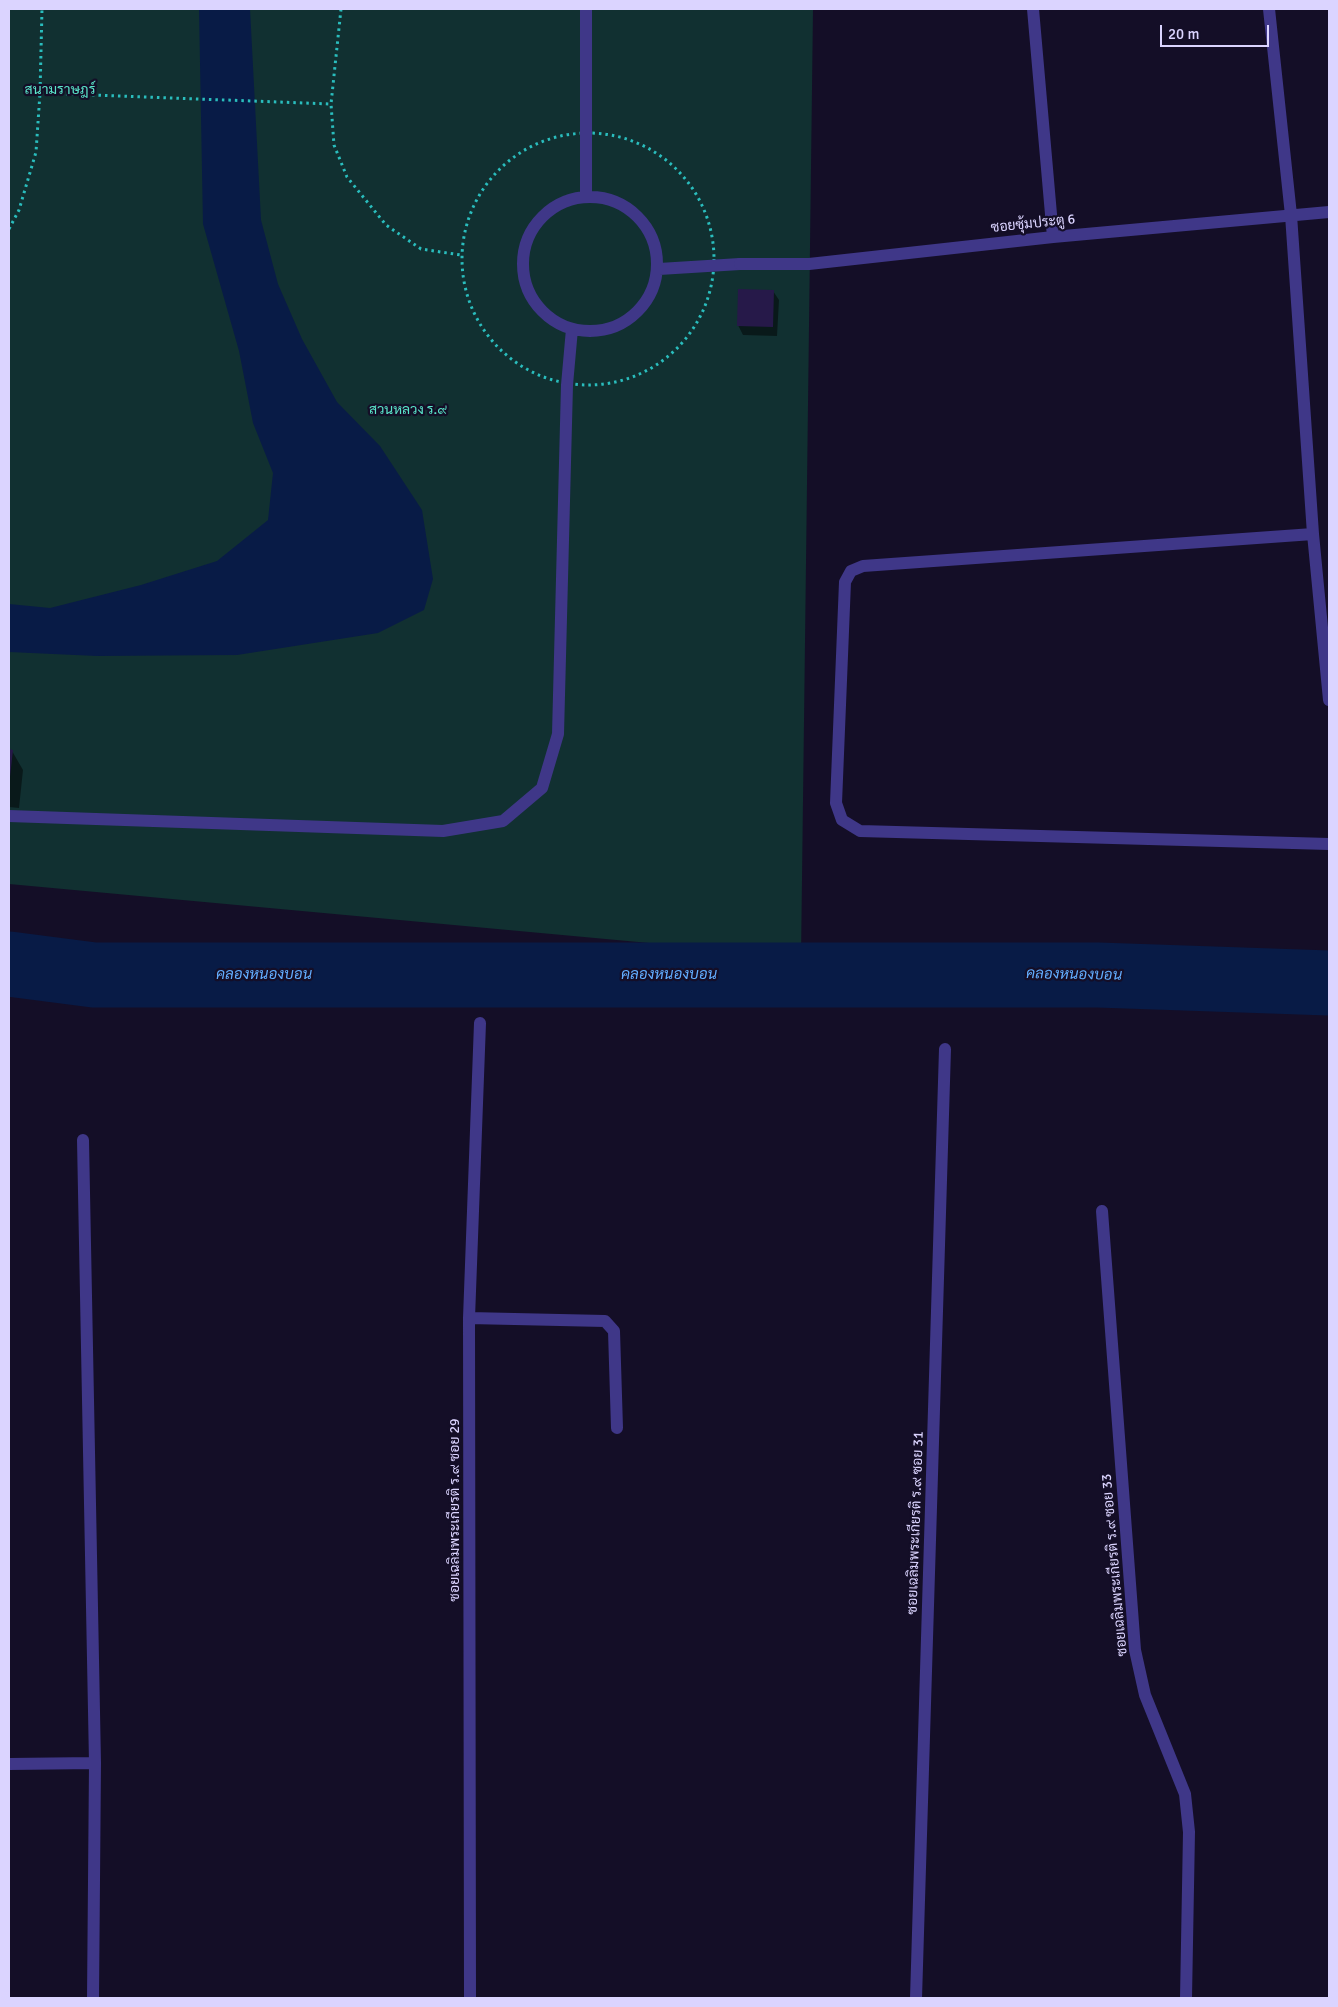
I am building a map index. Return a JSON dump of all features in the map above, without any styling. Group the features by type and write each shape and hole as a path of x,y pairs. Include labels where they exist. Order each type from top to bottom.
{"street":[{"path":"586,9 586,195"},
{"path":"1033,9 1053,237"},
{"path":"1269,9 1291,215 1313,534 1329,700"},
{"path":"586,195 615,200 639,215 655,240 659,269 650,297 629,320 602,331 572,329 547,317 530,296 522,270 525,243 538,220 560,202 586,195"},
{"name":"ซอยซุ้มประตู 6","path":"659,269 740,264 810,264 1053,237 1329,212"},
{"path":"9,816 443,831 503,821 542,788 558,734 567,384 572,329"},
{"path":"1313,534 863,566 851,570 845,582 836,803 842,820 860,831 1329,844"},
{"name":"ซอยเฉลิมพระเกียรติ ร.๙ ซอย 29","path":"470,1998 469,1318 480,1023"},
{"name":"ซอยเฉลิมพระเกียรติ ร.๙ ซอย 31","path":"916,1998 945,1049"},
{"path":"84,1140 95,1763 93,1998"},
{"name":"ซอยเฉลิมพระเกียรติ ร.๙ ซอย 33","path":"1102,1211 1135,1650 1145,1695 1185,1794 1189,1832 1186,1998"},
{"path":"469,1318 605,1321 614,1330 617,1428"},
{"path":"9,1764 95,1763"}],"path":[{"path":"9,229 19,210 36,152 40,93 42,9"},
{"path":"341,9 331,104 334,145 347,176 386,225 421,249 461,255"},
{"path":"40,93 331,104"},
{"path":"585,133 626,138 664,157 693,187 710,225 715,267 705,308 682,344 649,370 609,384 567,384 533,373 503,353 479,324 465,291 461,255 469,218 486,184 514,157 547,140 585,133"}],"green space":[{"name":"สวนหลวง ร.๙","path":"9,9 813,9 801,957 9,884"}],"water":[{"path":"199,9 250,9 261,220 278,284 302,339 337,402 380,446 422,510 433,579 424,610 378,633 237,655 97,656 9,652 9,604 50,608 141,585 217,561 268,520 273,473 253,423 239,351 203,224"}],"building":[{"path":"738,289 774,290 773,327 737,326"},
{"path":"9,749 13,750 10,777 9,777"}],"waterway":[{"name":"คลองหนองบอน","path":"9,964 94,975 1098,975 1329,983"}],"park label":[{"name":"สนามราษฎร์","path":"60,90"}]}
